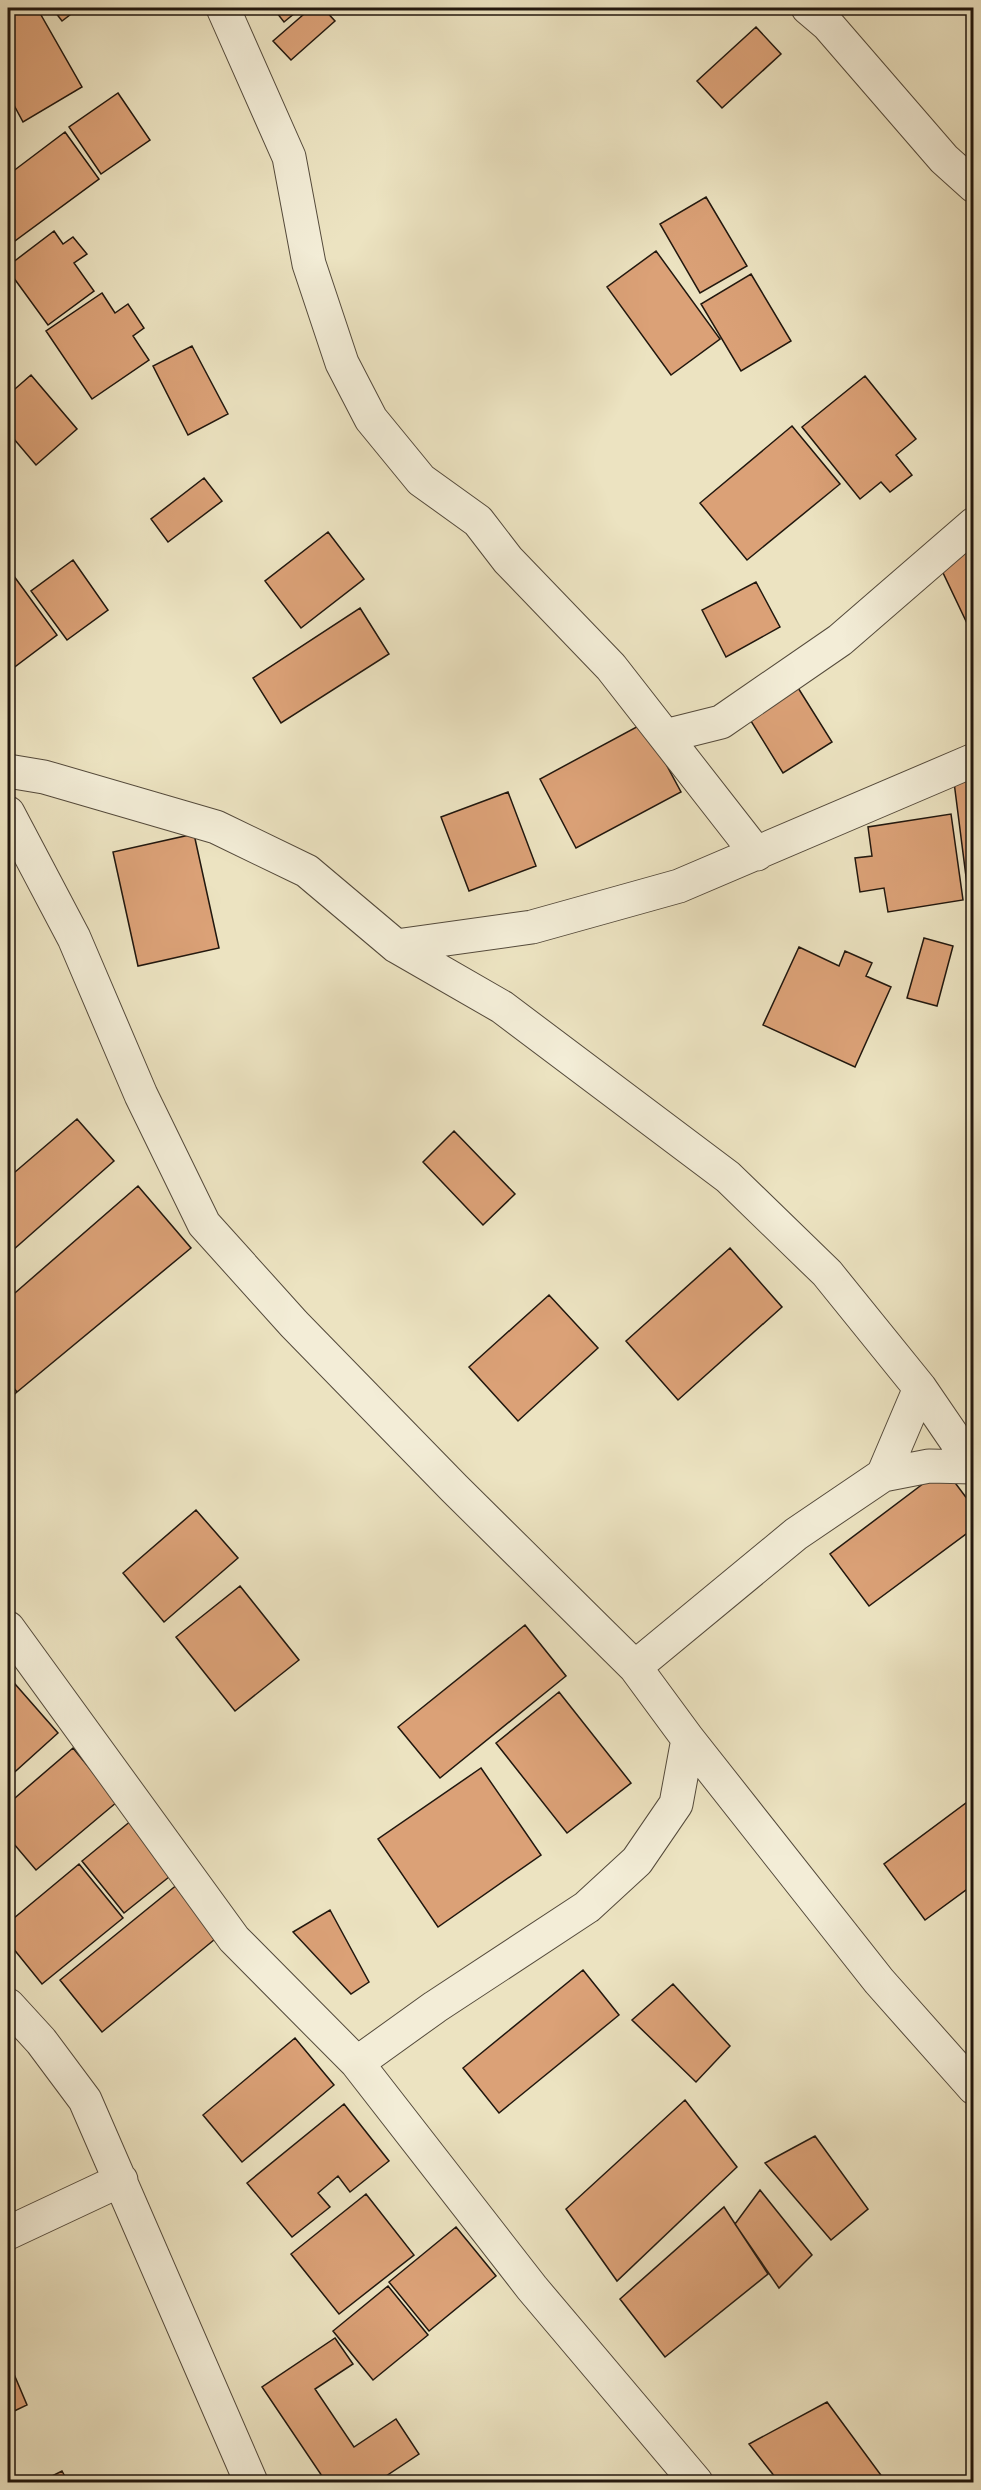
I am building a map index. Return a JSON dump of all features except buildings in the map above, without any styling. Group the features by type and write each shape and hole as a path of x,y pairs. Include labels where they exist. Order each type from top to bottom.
{"street":[{"path":"223,8 289,157 309,264 342,363 371,419 421,480 478,521 508,560 611,667 757,854"},
{"path":"808,8 828,25 944,159 974,186"},
{"path":"665,736 721,722 840,640 974,524"},
{"path":"692,771 721,722"},
{"path":"396,946 532,927 679,886 974,760"},
{"path":"8,771 44,777 216,827 307,871 396,946 502,1007 728,1177 827,1274 920,1388 973,1467"},
{"path":"8,813 74,938 141,1095 204,1224 294,1324 454,1488 636,1668 688,1739 879,1981 974,2088"},
{"path":"884,1475 920,1388"},
{"path":"636,1668 796,1534 884,1475 929,1466 973,1467"},
{"path":"8,1628 234,1939 357,2063 532,2288 696,2482"},
{"path":"357,2063 435,2007 586,1907 638,1861 676,1803 688,1739"},
{"path":"8,2005 41,2041 85,2100 251,2482"},
{"path":"8,2233 121,2181"}]}
